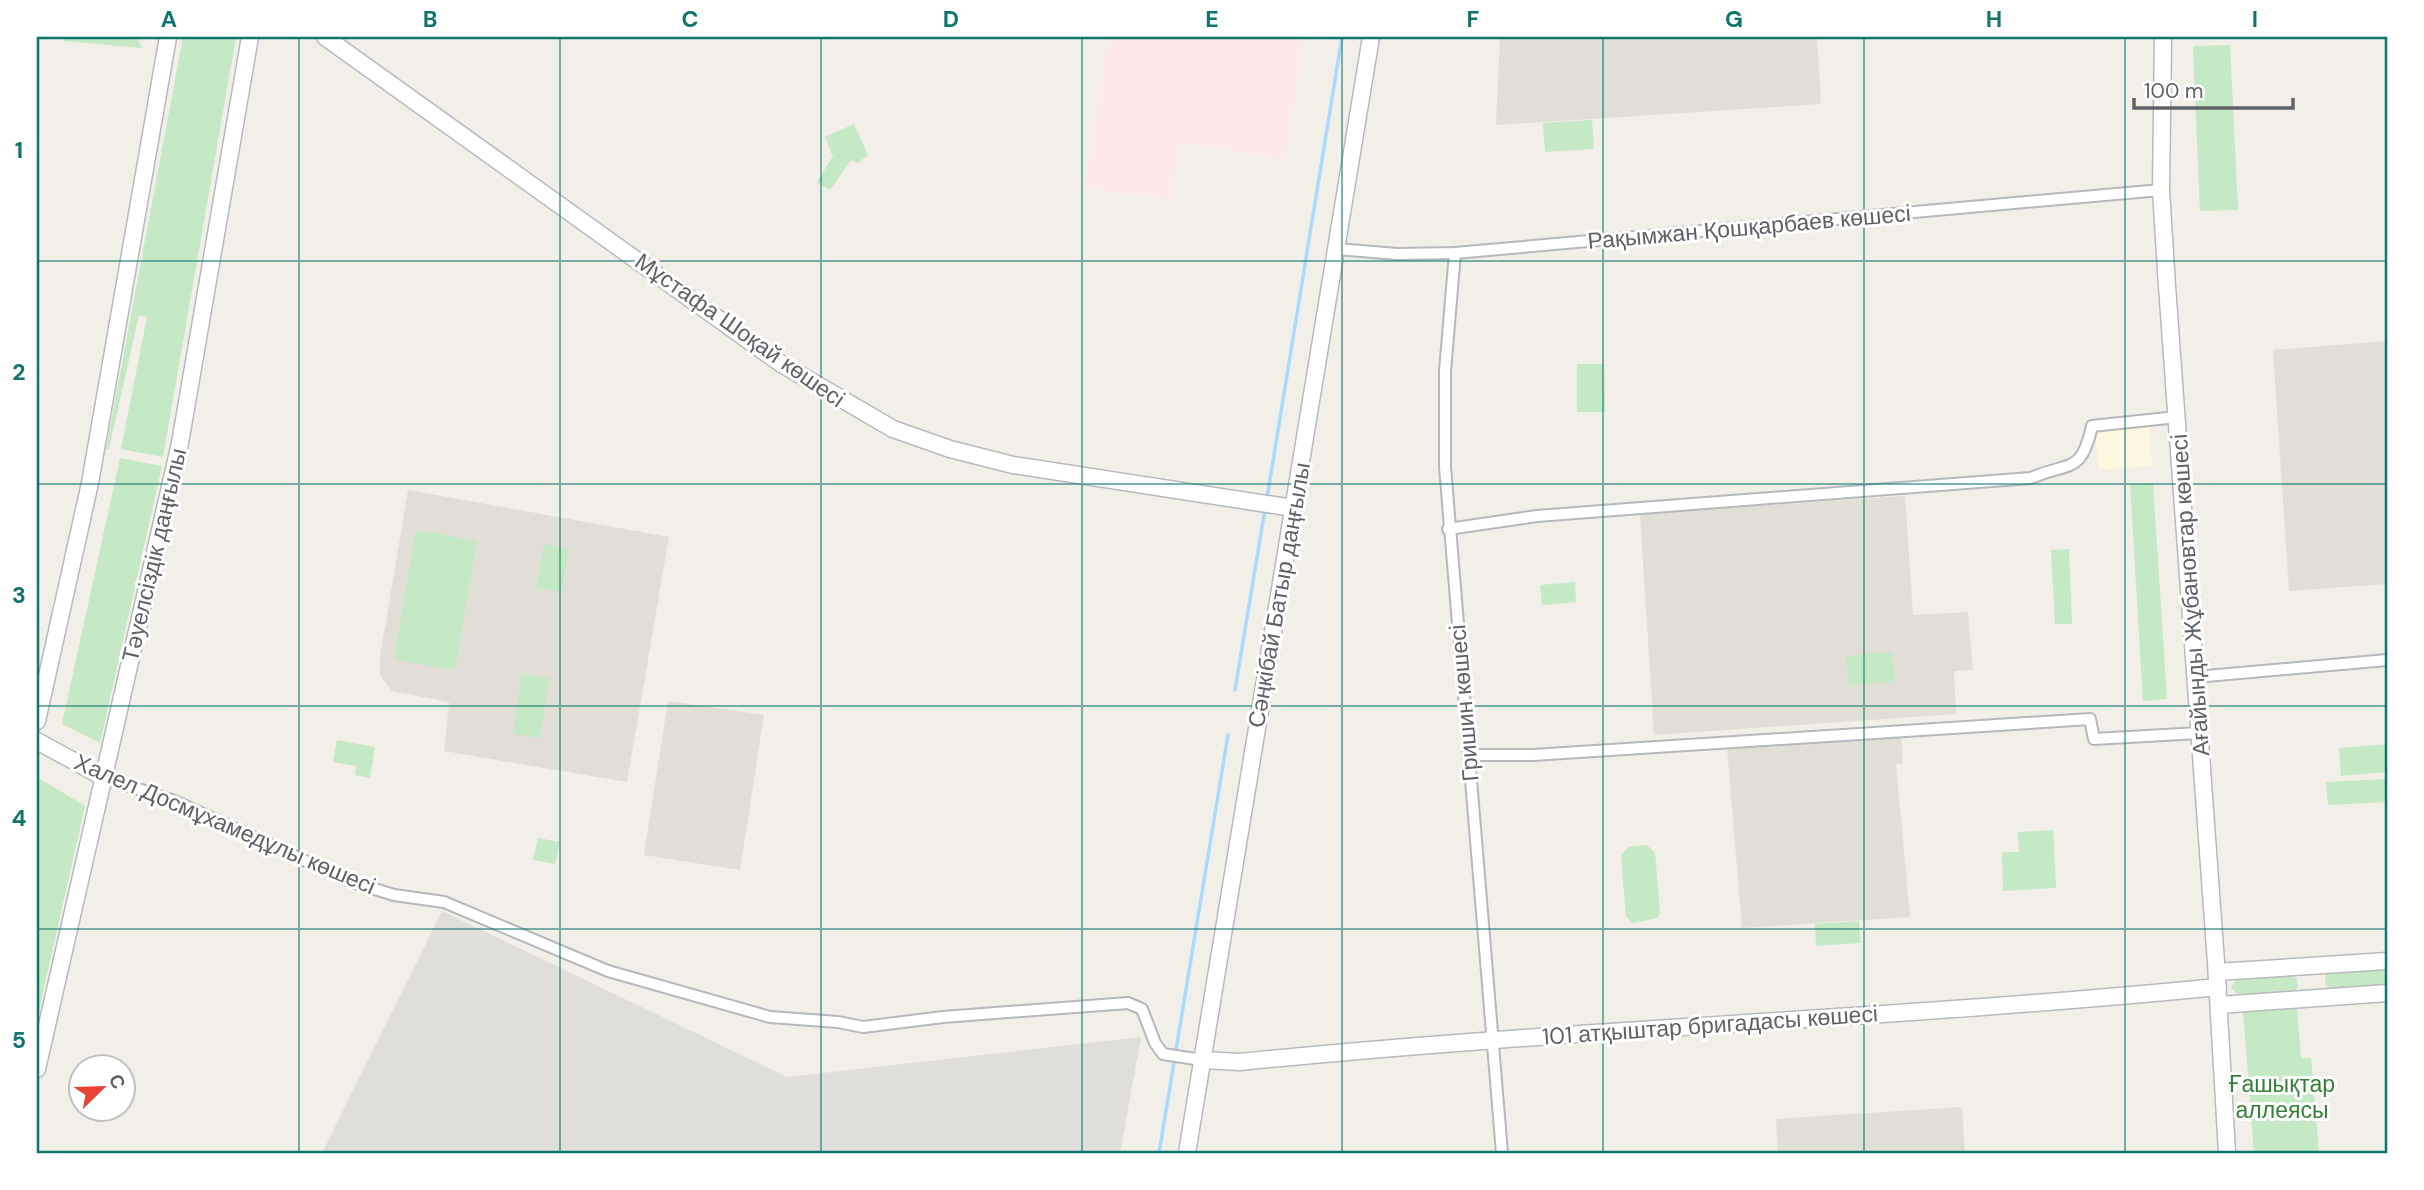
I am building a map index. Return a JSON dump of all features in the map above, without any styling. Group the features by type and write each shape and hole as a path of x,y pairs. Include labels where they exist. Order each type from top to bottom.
{"street":[{"path":"37,721 90,483 169,37"},
{"name":"Тәуелсіздік даңғылы","path":"37,1069 180,443 250,37"},
{"name":"Мұстафа Шоқай көшесі","path":"326,37 780,363 893,429 950,449 1013,465 1293,508"},
{"name":"Сәңкібай Батыр даңғылы","path":"1187,1153 1194,1059 1293,508 1371,37"},
{"name":"Ағайынды Жұбановтар көшесі","path":"2163,37 2161,190 2219,1005 2227,1153"},
{"name":"Рақымжан Қошқарбаев көшесі","path":"1337,249 1397,254 1455,253 2161,190"},
{"name":"Гришин көшесі","path":"1455,253 1445,371 1448,529 1502,1153"},
{"path":"1448,529 1537,516 2031,478 2051,470 2072,467 2083,455 2092,426 2177,417"},
{"path":"2195,677 2387,660"},
{"path":"1468,755 1533,755 2090,719 2094,739 2199,733"},
{"name":"Халел Досмұхамедұлы көшесі","path":"37,741 103,777 177,802 349,881 394,895 443,902 608,971 770,1017 838,1022 863,1027 943,1017 1128,1003 1142,1009 1154,1043 1171,1057 1194,1059"},
{"name":"101 атқыштар бригадасы көшесі","path":"1194,1059 1240,1062 1492,1040 1751,1024 2217,980 2387,961"},
{"path":"2219,1005 2387,993"}],"shaded area":[{"path":"1108,37 1304,37 1285,159 1180,142 1171,200 1085,187"},
{"path":"1500,37 1817,37 1821,104 1496,125"},
{"path":"2387,341 2387,584 2289,591 2273,350"},
{"path":"2149,426 2152,466 2099,470 2095,431"},
{"path":"408,490 669,537 627,782 444,751 449,702 392,691 380,675 380,657"},
{"path":"1905,496 1913,615 1968,612 1973,670 1954,671 1956,714 1654,735 1640,514"},
{"path":"668,701 764,715 740,870 644,855"},
{"path":"1901,736 1903,764 1896,764 1910,917 1742,928 1727,748"},
{"path":"442,911 787,1077 1141,1037 1120,1153 322,1153"},
{"path":"1962,1107 1965,1153 1778,1153 1776,1119"}],"green space":[{"path":"66,37 137,37 142,48 63,41"},
{"path":"183,37 236,37 163,457 121,449 147,317 139,315 109,449 106,449"},
{"path":"2230,45 2238,210 2200,211 2193,46"},
{"path":"1592,120 1594,149 1545,152 1543,123"},
{"path":"854,124 868,155 858,163 851,160 830,190 817,182 833,156 825,137"},
{"path":"1577,364 1604,364 1605,412 1577,412"},
{"path":"120,458 162,466 100,743 62,724"},
{"path":"2153,483 2167,699 2143,701 2130,484"},
{"path":"416,530 477,541 455,670 394,660"},
{"path":"544,544 569,549 561,592 536,588"},
{"path":"2069,549 2072,624 2055,624 2051,550"},
{"path":"1575,582 1576,602 1542,605 1540,585"},
{"path":"1892,652 1895,681 1849,686 1846,656"},
{"path":"522,674 549,678 540,738 513,734"},
{"path":"337,740 375,747 370,778 355,775 356,766 333,762"},
{"path":"2387,744 2387,772 2341,776 2339,748"},
{"path":"37,777 85,806 37,1019"},
{"path":"2387,779 2387,802 2328,805 2326,782"},
{"path":"2053,830 2056,888 2003,891 2002,852 2019,852 2018,832"},
{"path":"538,838 560,842 555,864 533,860"},
{"path":"1647,845 1655,853 1660,912 1658,918 1633,923 1626,917 1621,855 1628,847"},
{"path":"1859,921 1861,943 1816,946 1815,924"},
{"path":"2387,966 2387,987 2332,991 2325,984 2326,972"},
{"path":"2290,973 2297,979 2298,987 2292,994 2240,998 2231,987 2239,977"},
{"name":"Ғашықтар аллеясы","path":"2297,1007 2301,1058 2311,1058 2319,1153 2254,1153 2243,1011"}],"waterway":[{"path":"1267,498 1342,37"},
{"path":"1235,690 1265,509"},
{"path":"1159,1153 1228,735"}]}
